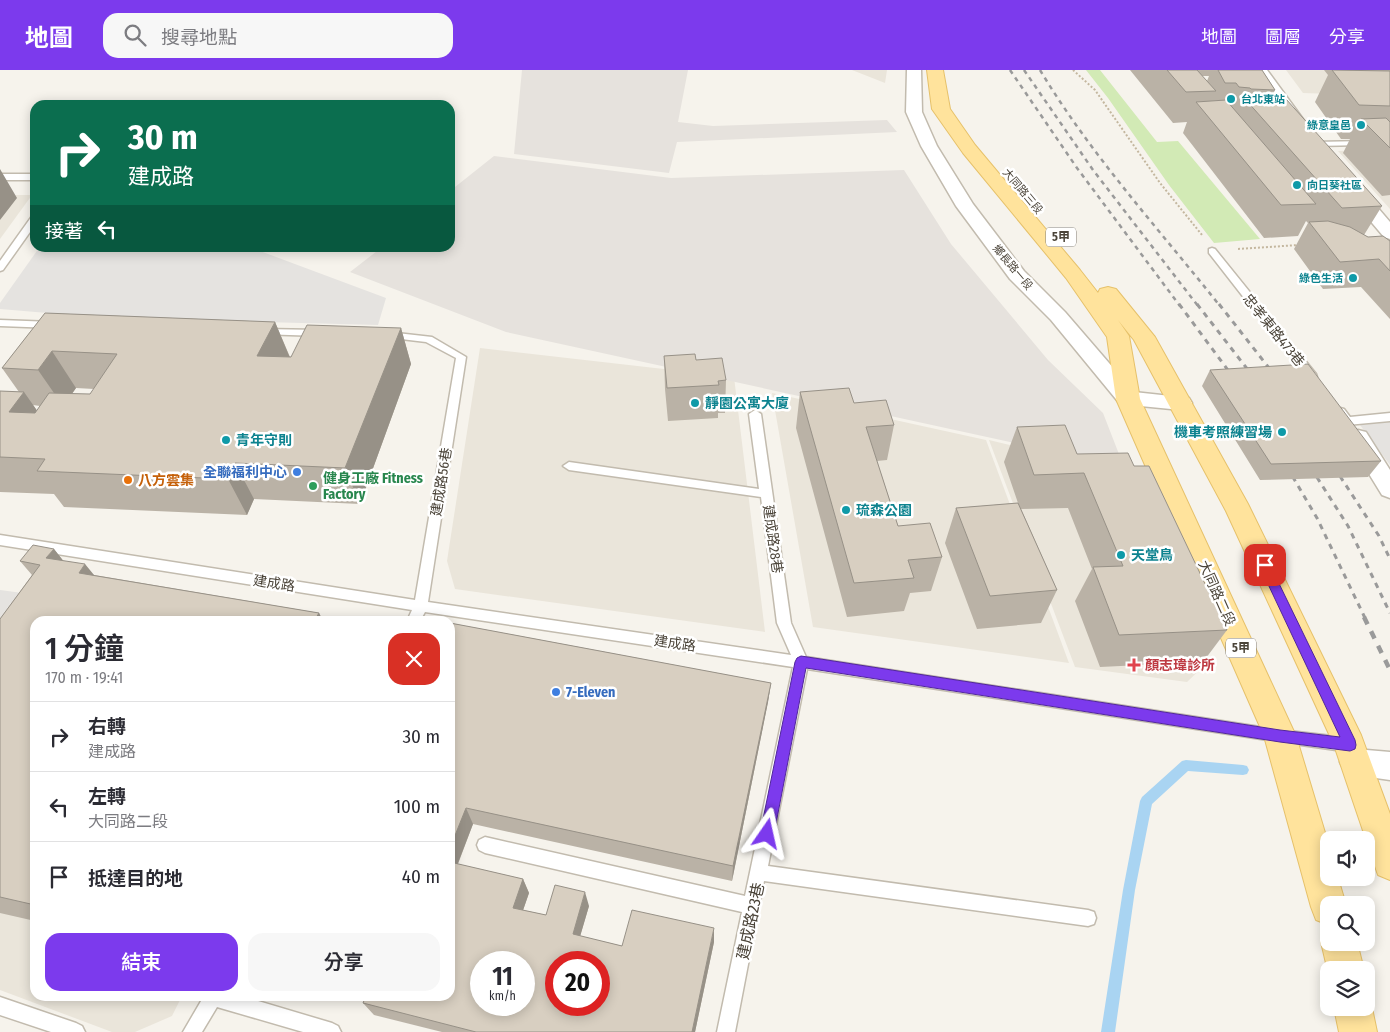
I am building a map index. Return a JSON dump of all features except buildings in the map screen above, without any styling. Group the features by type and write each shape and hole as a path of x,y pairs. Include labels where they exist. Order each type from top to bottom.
{"main road":[{"name":"大同路三段","path":"935,70 941,109 969,149 1073,274 1118,336 1128,399"},
{"name":"大同路三段","path":"951,70 951,92 959,112 978,138 1144,337 1181,403"},
{"name":"大同路二段","path":"1128,399 1280,736 1326,896"},
{"name":"5甲","path":"1181,403 1239,511 1353,753 1390,863"},
{"path":"1354,1016 1358,1032"}],"street":[{"name":"鄉長路一段","path":"914,70 914,112 929,146 965,206 1017,275 1058,316 1128,399"},
{"path":"1259,70 1326,158"},
{"path":"1346,181 1390,233"},
{"path":"1128,399 1181,403"},
{"path":"1341,414 1390,489"},
{"path":"1353,753 1390,766"}],"lane":[{"path":"1314,144 1367,143 1390,152"},
{"path":"0,177 30,177"},
{"path":"0,268 30,225"},
{"name":"忠孝東路473巷","path":"1212,251 1317,384"},
{"path":"0,323 66,326"},
{"path":"247,331 334,334"},
{"name":"建成路56巷","path":"373,334 428,339 461,357 421,606 416,616"},
{"name":"建成路28巷","path":"756,414 784,623 801,662"},
{"path":"1341,414 1390,417"},
{"path":"569,466 767,494"},
{"name":"建成路","path":"0,540 421,606 1280,736 1353,753"},
{"name":"建成路23巷","path":"726,1032 760,873 801,662"},
{"path":"484,845 753,906"},
{"path":"760,873 1088,918"},
{"path":"192,1032 211,1001"},
{"path":"227,1001 332,1032"},
{"path":"0,1006 76,1032"}],"path":[{"path":"1074,70 1095,90 1160,183 1207,240 1212,251 1300,245"}],"shaded area":[{"path":"522,70 688,70 678,122 713,126 887,120 897,132 677,142 669,173 514,154"},
{"path":"852,70 887,70 885,83"},
{"path":"1286,70 1390,70 1390,96 1303,93"},
{"path":"1368,150 1390,160 1390,209 1338,151"},
{"path":"494,156 671,178 904,170 951,244 1048,360 1103,413 1124,467 506,332 350,272 376,252 455,252 455,187"},
{"path":"0,195 30,195 30,198 0,239"},
{"path":"36,252 263,252 386,298 378,325 107,318 0,309 0,303"},
{"path":"480,348 734,377 765,632 455,589 447,561"},
{"name":"琉森公園","path":"772,393 986,440 1069,663 813,627"},
{"path":"1390,422 1390,465 1360,425"},
{"name":"天堂鳥","path":"989,440 1131,474 1210,660 1187,682 1075,667"},
{"path":"56,576 311,616 30,616 30,1001 180,1001 172,1016 135,1032 112,1032 0,990 0,653"},
{"path":"0,590 30,594 0,636"}],"green space":[{"path":"1086,70 1100,70 1157,142 1178,141 1260,239 1214,243 1169,185"}],"waterway":[{"path":"1108,1032 1129,890 1146,801 1186,765 1243,770"}],"railway":[{"path":"1010,70 1077,168 1180,306"},
{"path":"1024,70 1093,170 1198,306"},
{"path":"1040,70 1081,132 1103,161 1220,306"},
{"path":"1179,304 1236,381"},
{"path":"1197,304 1255,379"},
{"path":"1219,304 1276,377"},
{"path":"1287,467 1317,518 1365,618"},
{"path":"1334,467 1379,536 1390,559"},
{"path":"1311,468 1348,526 1390,613"},
{"path":"1364,617 1390,670"}],"place":[{"name":"台北東站","path":"1231,99"},
{"name":"綠意皇邑","path":"1361,125"},
{"name":"向日葵社區","path":"1297,185"},
{"name":"綠色生活","path":"1353,278"},
{"name":"靜園公寓大廈","path":"695,403"},
{"name":"機車考照練習場","path":"1282,432"},
{"name":"青年守則","path":"226,440"},
{"name":"全聯福利中心","path":"297,472"},
{"name":"八方雲集","path":"128,480"},
{"name":"健身工廠 Fitness Factory","path":"313,486"},
{"name":"琉森公園","path":"846,510"},
{"name":"天堂鳥","path":"1121,555"},
{"name":"顏志瑋診所","path":"1134,665"},
{"name":"7-Eleven","path":"556,692"}],"route":[{"path":"767,834 801,662 1280,736 1350,745 1265,565"}]}
